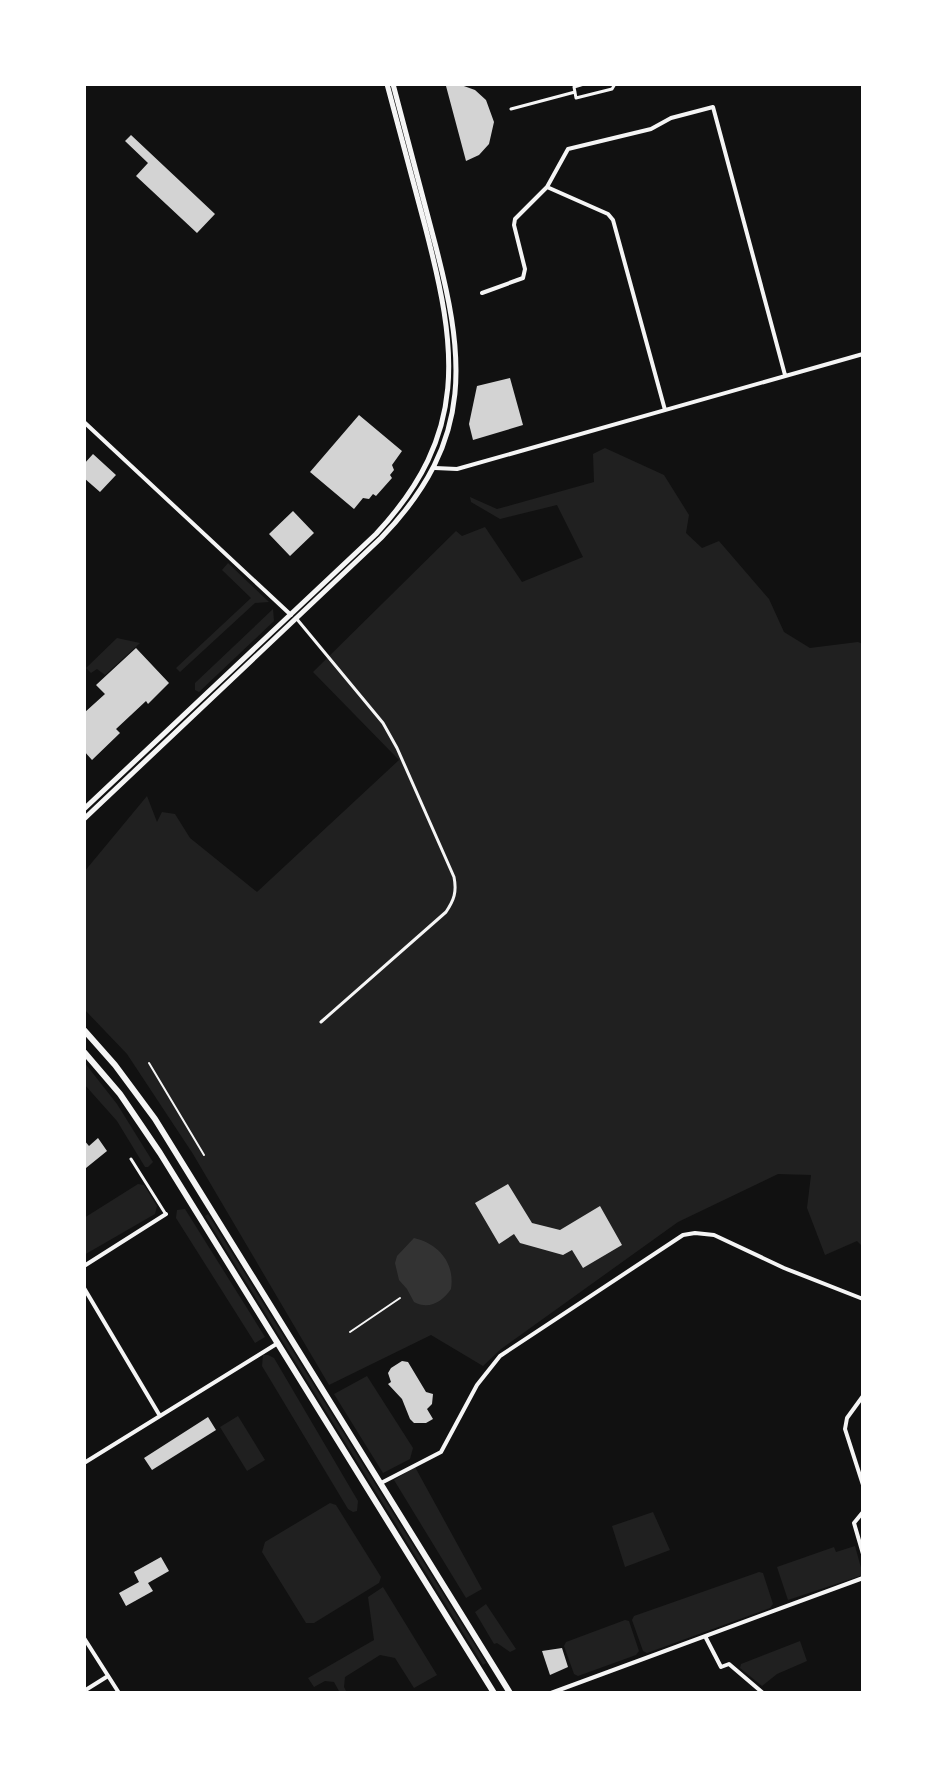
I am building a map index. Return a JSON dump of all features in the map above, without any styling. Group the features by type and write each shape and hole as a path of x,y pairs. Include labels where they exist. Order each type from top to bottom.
{"main road":[{"path":"84,809 406,511 435,468 453,406 456,356 449,312 390,84"},
{"path":"379,536 427,464 442,421 448,385 449,312"},
{"path":"427,464 435,468"},
{"path":"418,480 425,485"},
{"path":"84,819 202,703"},
{"path":"84,1030 134,1088 510,1693"},
{"path":"84,1052 142,1126 494,1693"},
{"path":"197,1213 209,1205"},
{"path":"480,1670 489,1669 492,1663"}],"street":[{"path":"584,84 574,87 576,98 612,89 615,84"},
{"path":"511,109 575,92"},
{"path":"482,293 523,278 525,269 515,219 547,187 568,149 651,129 671,118 713,107 785,375"},
{"path":"547,187 608,214 613,220 665,410"},
{"path":"435,468 457,469 863,354"},
{"path":"84,422 294,617 383,723 397,748 456,888 453,902 446,912 321,1022"},
{"path":"84,1266 166,1214 131,1159"},
{"path":"381,1483 441,1452 477,1385 500,1356 683,1235 703,1232 714,1235 784,1268 863,1299"},
{"path":"84,1288 160,1416"},
{"path":"84,1463 278,1343"},
{"path":"863,1396 847,1418 845,1429 863,1485"},
{"path":"863,1512 854,1523 863,1554"},
{"path":"551,1693 863,1578"},
{"path":"706,1637 721,1667 729,1664 763,1693"},
{"path":"84,1638 119,1693"},
{"path":"84,1691 108,1676"}],"path":[{"path":"149,1063 204,1155"},
{"path":"350,1332 400,1298"}],"shaded area":[{"path":"605,448 664,475 689,515 686,533 702,548 719,541 769,599 784,632 810,648 863,644 863,1247 857,1241 825,1255 807,1208 811,1175 778,1174 678,1222 501,1349 483,1366 431,1335 329,1385 193,1154 127,1054 84,1009 84,872 147,796 157,822 162,812 175,814 190,838 257,892 399,760 313,672 456,531 462,536 485,527 522,582 583,557 557,505 500,519 471,502 470,497 497,509 594,482 593,454"},
{"path":"228,563 269,602 255,603 180,672 176,668 251,598 222,570"},
{"path":"273,609 274,621 199,692 195,690 195,683"},
{"path":"117,638 140,643 105,675 97,669 91,673 86,668"},
{"path":"84,1062 117,1104 153,1162 148,1167 145,1167 117,1121 84,1084"},
{"path":"138,1184 144,1185 157,1206 155,1214 84,1255 84,1218"},
{"path":"185,1209 265,1337 255,1343 176,1218 177,1210"},
{"path":"208,1214 486,1663 483,1665 205,1216"},
{"path":"414,1238 438,1250 450,1271 451,1289 444,1298 430,1305 414,1302 399,1280 395,1263 397,1256"},
{"path":"263,1355 274,1358 358,1501 357,1511 348,1509 262,1366"},
{"path":"367,1376 413,1448 410,1459 383,1473 334,1394"},
{"path":"238,1416 265,1460 247,1471 220,1427"},
{"path":"415,1467 482,1589 466,1598 394,1480"},
{"path":"330,1503 336,1505 381,1577 379,1583 314,1623 306,1623 262,1552 265,1542"},
{"path":"653,1512 670,1550 625,1567 612,1526"},
{"path":"855,1546 863,1575 788,1600 777,1567 834,1547 836,1552"},
{"path":"763,1573 773,1604 770,1608 647,1653 643,1651 632,1620 634,1616"},
{"path":"383,1587 437,1675 414,1688 395,1658 380,1655 345,1677 347,1693 340,1693 334,1682 325,1681 314,1687 308,1678 374,1640 368,1597"},
{"path":"486,1604 516,1649 510,1652 494,1644 475,1612"},
{"path":"629,1621 639,1651 636,1655 578,1676 574,1674 564,1646 566,1642"},
{"path":"800,1641 807,1661 777,1674 762,1686 740,1668 741,1664"}],"building":[{"path":"461,85 475,90 486,100 494,122 489,144 479,155 466,161 446,86"},
{"path":"131,135 215,214 197,233 136,176 148,163 125,141"},
{"path":"510,378 523,425 473,440 469,424 477,386"},
{"path":"359,415 402,451 392,465 392,478 376,496 373,494 369,499 363,498 354,509 310,472"},
{"path":"93,454 116,475 100,492 84,478 84,464"},
{"path":"293,511 314,533 290,556 269,534"},
{"path":"136,648 169,683 116,729 120,733 92,760 84,751 84,713 105,694 96,685"},
{"path":"98,1138 107,1151 86,1168 84,1140 89,1146"},
{"path":"508,1184 532,1223 560,1230 600,1206 622,1245 583,1268 572,1250 563,1255 520,1243 514,1234 499,1244 475,1203"},
{"path":"402,1361 408,1362 426,1392 433,1394 432,1404 427,1409 433,1419 426,1423 414,1423 410,1419 402,1399 388,1384 391,1382 388,1373 391,1368"},
{"path":"208,1417 216,1430 152,1470 144,1458"},
{"path":"161,1557 169,1571 148,1583 153,1591 126,1606 119,1593 139,1582 134,1572"},
{"path":"562,1648 568,1667 550,1675 542,1651"}]}
